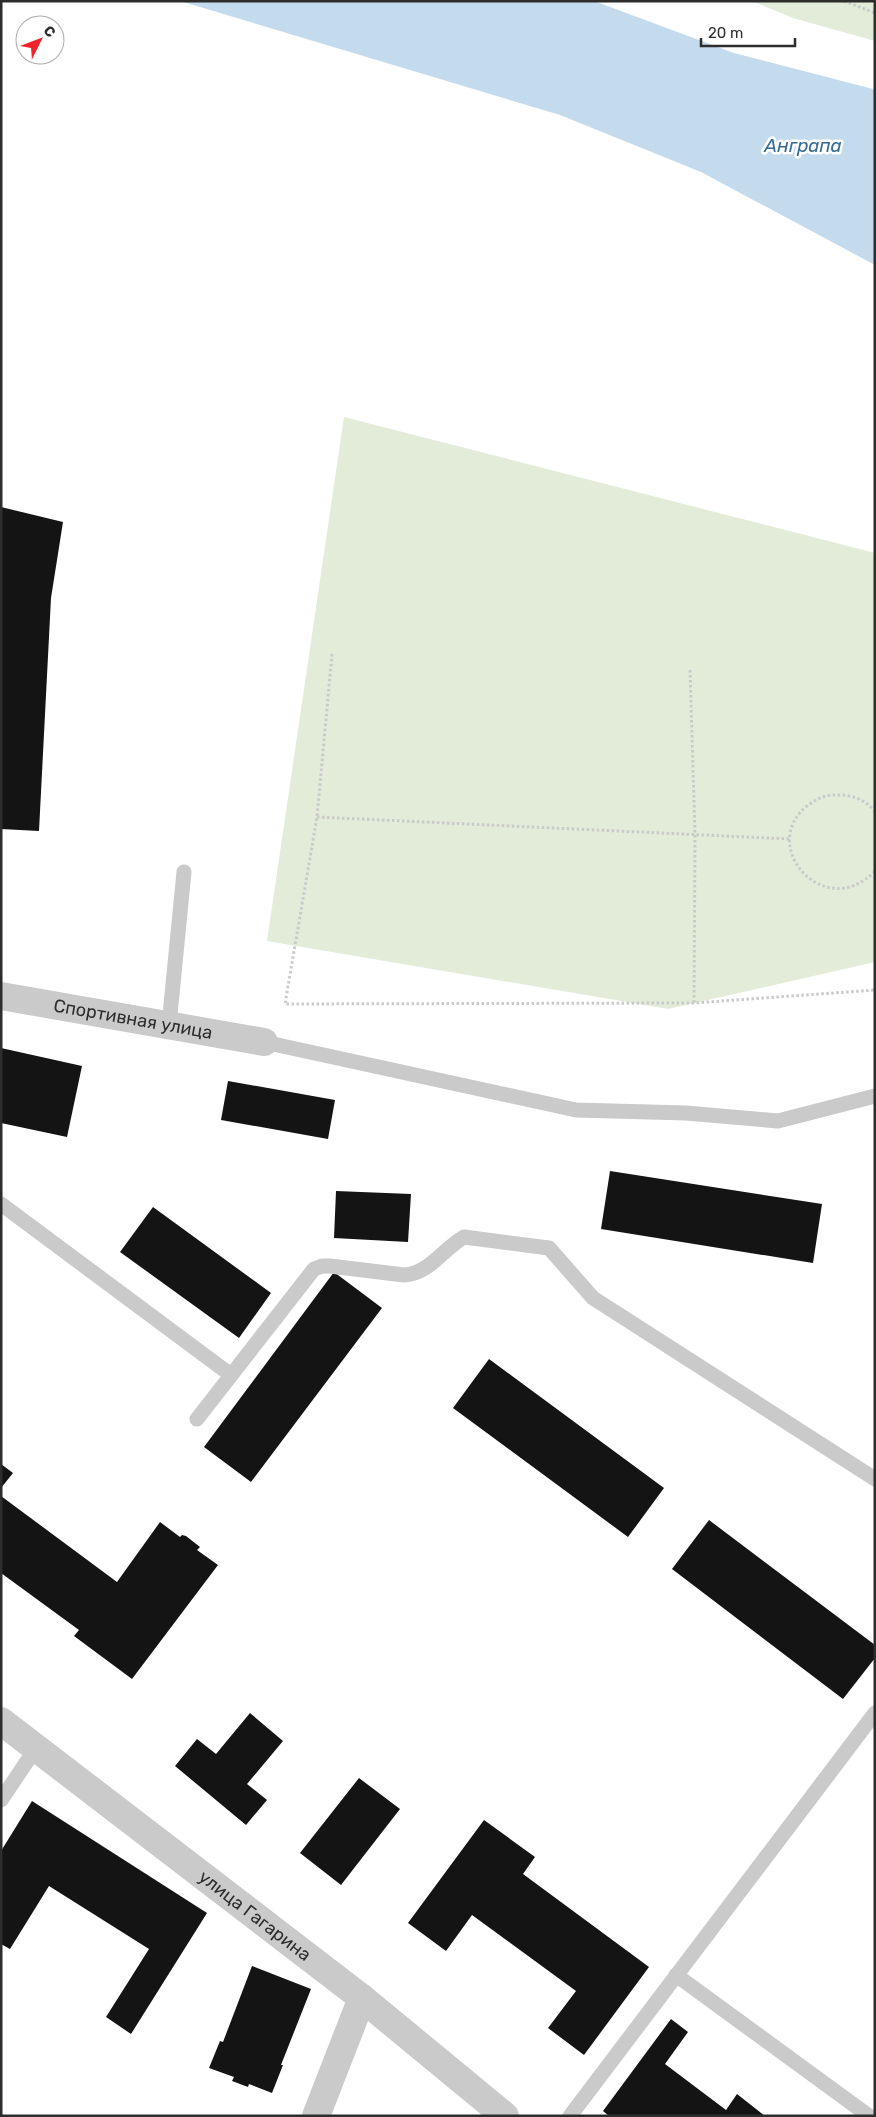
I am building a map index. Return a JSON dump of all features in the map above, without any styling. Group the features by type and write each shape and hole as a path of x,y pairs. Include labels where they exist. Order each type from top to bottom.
{"street":[{"name":"Спортивная улица","path":"1,996 264,1042"},
{"name":"улица Гагарина","path":"1,1721 362,1998 505,2116"},
{"path":"316,2116 362,1998"}],"lane":[{"path":"169,1025 184,872"},
{"path":"264,1042 576,1110 686,1113 778,1121 875,1096"},
{"path":"1,1204 231,1375"},
{"path":"197,1419 314,1269 322,1266 414,1275 424,1270 454,1243 464,1237 549,1248 593,1298 875,1479"},
{"path":"570,2116 875,1713"},
{"path":"1,1800 36,1748"},
{"path":"676,1975 868,2116"}],"path":[{"path":"844,1 875,13"},
{"path":"332,654 317,818 284,1004 694,1003 875,990"},
{"path":"690,670 694,834 694,1003"},
{"path":"875,812 860,800 846,794 829,795 814,800 802,810 793,823 790,839 792,854 798,868 809,880 822,887 838,889 853,887 866,880 875,871"},
{"path":"317,818 790,839"}],"green space":[{"path":"752,1 875,1 875,41 793,18"},
{"path":"344,417 875,553 875,962 668,1009 267,941"}],"water":[{"name":"Анграпа","path":"180,1 594,1 734,53 873,89 875,90 875,265 701,172 560,115"}],"building":[{"path":"1,507 63,522 51,598 39,831 1,829"},
{"path":"1,1048 82,1066 67,1137 1,1123"},
{"path":"228,1081 335,1100 328,1139 221,1120"},
{"path":"610,1171 822,1204 813,1263 601,1229"},
{"path":"336,1191 411,1194 408,1242 334,1238"},
{"path":"153,1207 271,1293 239,1338 120,1252"},
{"path":"334,1272 382,1308 251,1482 204,1447"},
{"path":"489,1359 664,1488 628,1537 453,1408"},
{"path":"1,1464 13,1473 1,1488"},
{"path":"1,1496 117,1582 160,1522 180,1537 182,1535 186,1536 200,1547 197,1550 218,1565 132,1679 74,1636 79,1630 1,1573"},
{"path":"709,1520 875,1645 875,1658 843,1699 672,1569"},
{"path":"250,1713 283,1741 247,1784 267,1800 246,1825 175,1766 197,1739 216,1754"},
{"path":"359,1778 400,1809 341,1885 300,1853"},
{"path":"32,1801 207,1913 131,2034 106,2017 149,1949 49,1886 10,1949 1,1944 1,1851"},
{"path":"484,1820 535,1857 523,1874 649,1967 584,2055 548,2028 576,1991 472,1915 446,1951 408,1923"},
{"path":"252,1966 311,1989 272,2093 249,2084 248,2087 232,2081 234,2077 209,2068 220,2041 223,2042"},
{"path":"671,2019 688,2032 665,2064 726,2110 737,2094 765,2116 609,2116 603,2111"}]}
